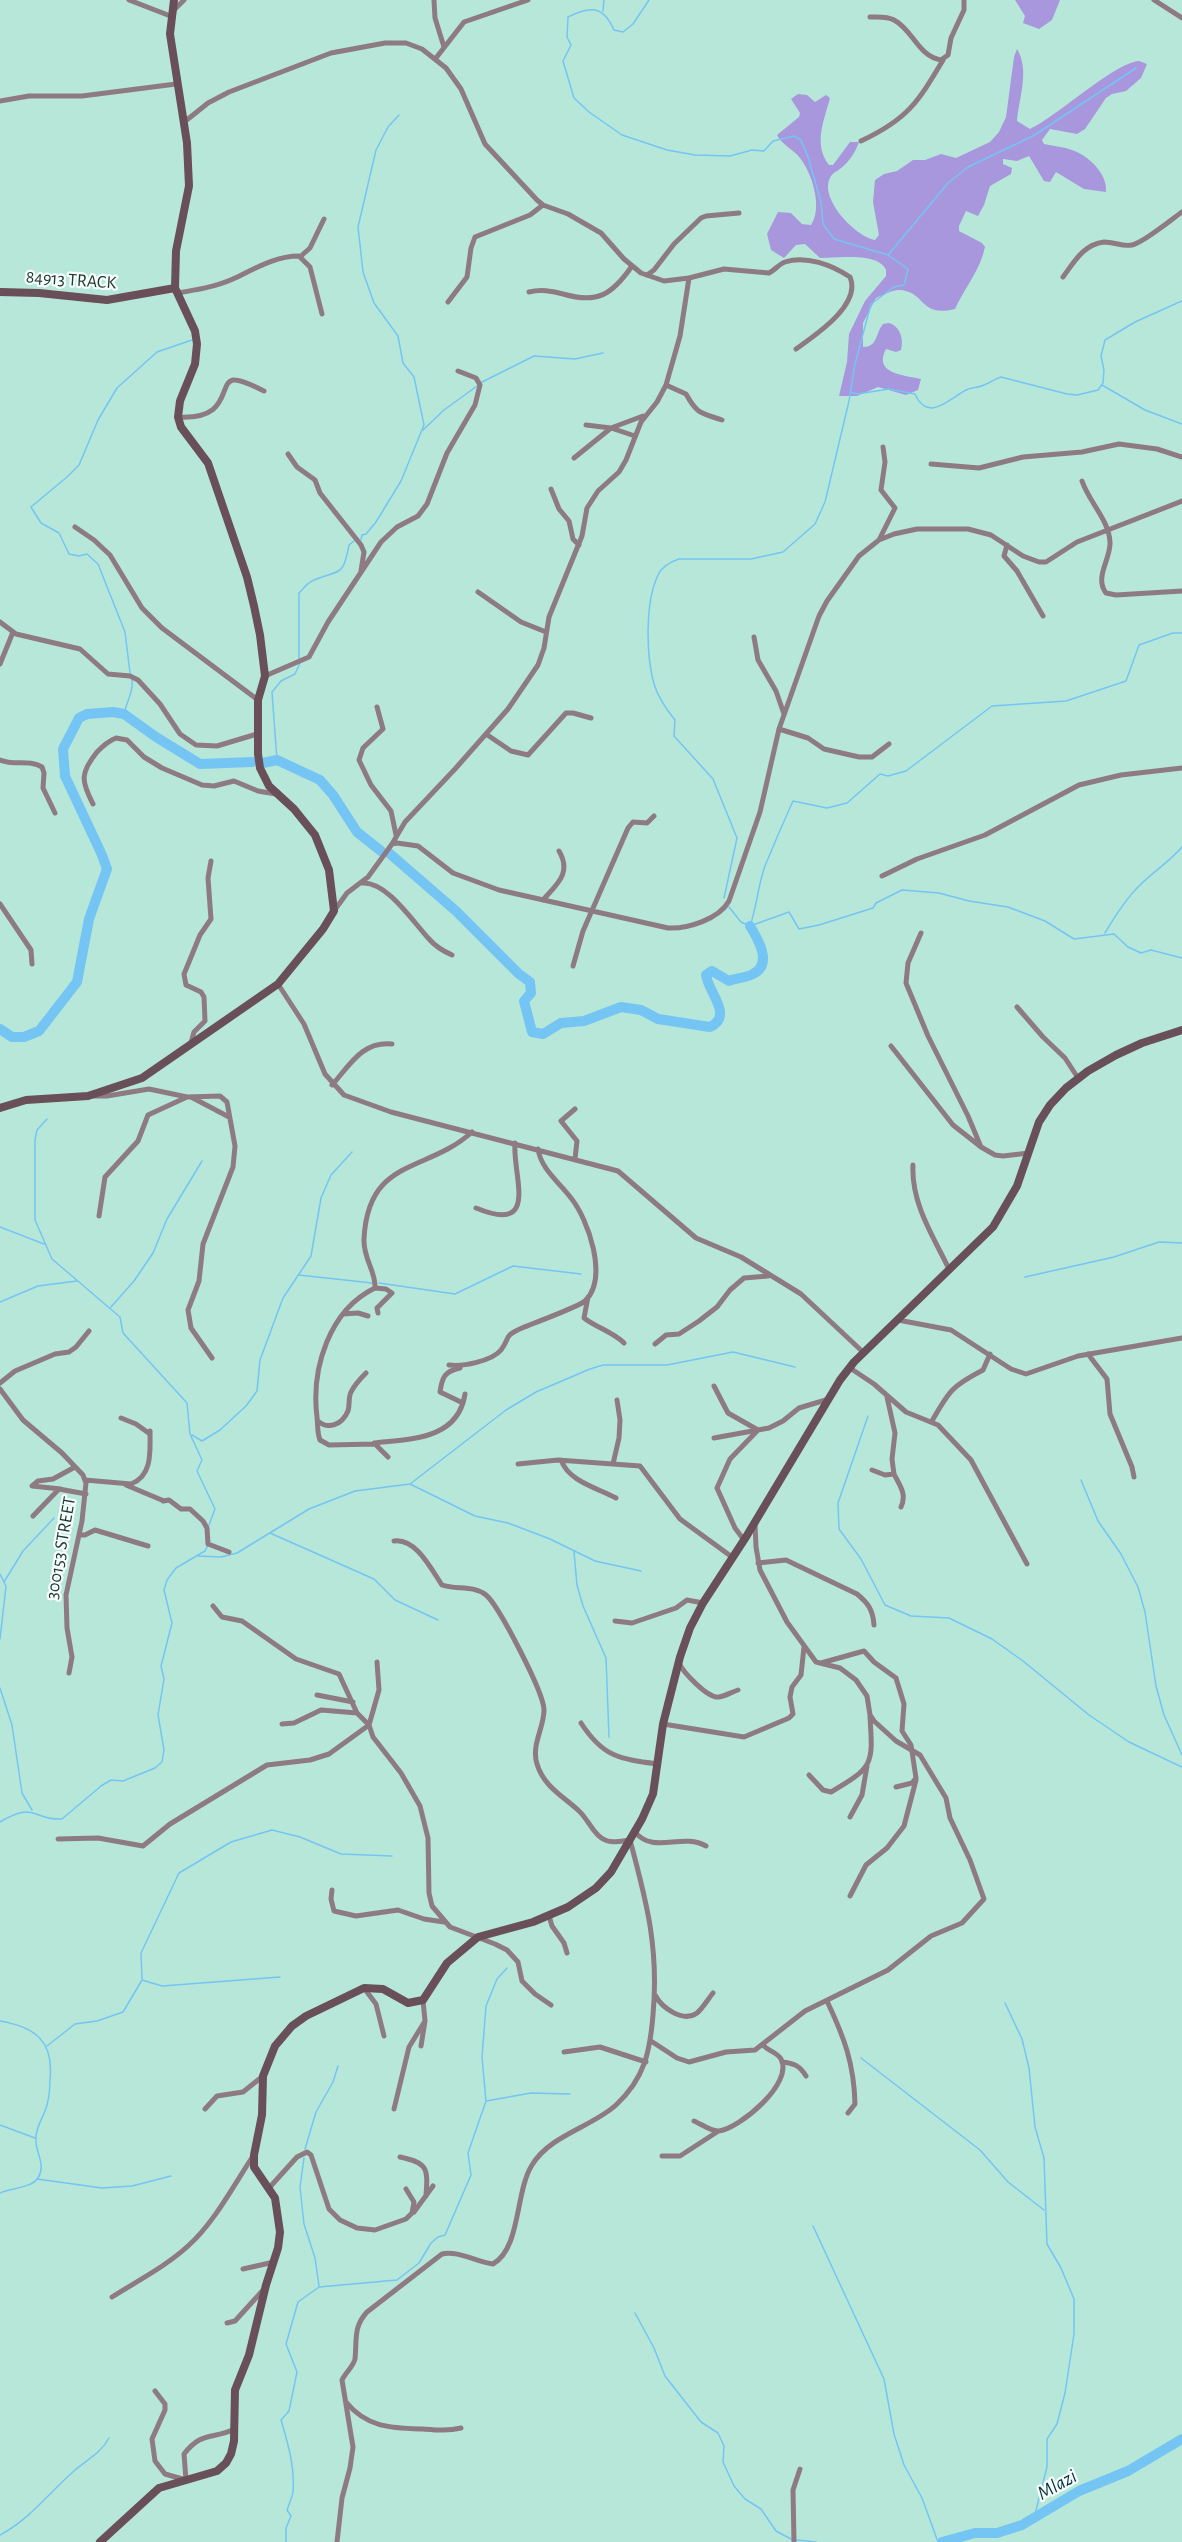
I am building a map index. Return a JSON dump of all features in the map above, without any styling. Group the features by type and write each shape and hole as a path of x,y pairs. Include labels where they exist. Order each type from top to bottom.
{"street":[{"path":"129,0 173,17"},
{"path":"173,17 174,0"},
{"path":"184,0 174,10 170,34 183,123 189,186 176,251 176,291 195,331 197,344 195,364 180,401 178,417 181,427 208,463 247,576 260,635 265,676 258,700 257,734 263,778 276,794 307,823 323,850 332,884 334,911"},
{"path":"434,0 435,18 444,46"},
{"path":"436,58 464,22 528,0"},
{"path":"861,141 884,129 912,108 948,55 955,27 964,10 964,0"},
{"path":"1154,0 1182,18"},
{"path":"870,17 893,20 929,56 943,60"},
{"path":"183,123 208,104 230,92 331,53 398,42 416,46 436,58 454,79 485,144 543,205 563,212 601,233 632,266 647,275 664,281 689,278 724,269 769,273 781,264 799,260 831,267 850,277 852,285 848,299 833,322 796,349"},
{"path":"0,101 29,96 81,96 176,84"},
{"path":"448,302 467,278 475,237 530,215 543,205"},
{"path":"1063,276 1080,253 1087,248 1103,242 1123,245 1141,242 1182,212"},
{"path":"647,275 701,218 739,213"},
{"path":"176,291 218,284 280,259 301,256 310,248 324,219"},
{"path":"301,256 310,267 322,314"},
{"path":"529,292 545,290 575,297 597,297 609,292 632,266"},
{"path":"88,1096 142,1078 278,984 323,929 347,893 368,877 405,822 486,734 524,688 538,665 544,648 549,617 579,545 587,508 598,491 619,472 644,416 657,402 666,385 682,325 689,278"},
{"name":"84913 TRACK","path":"0,292 46,293 107,300 176,291"},
{"path":"265,676 309,657 328,622 386,536 418,516 427,504 447,453 475,405 478,381 458,371"},
{"path":"178,417 197,417 208,414 219,405 226,385 232,381 241,381 264,391"},
{"path":"666,385 686,394 696,411 722,420"},
{"path":"574,458 611,428 644,416"},
{"path":"586,424 611,428 635,436"},
{"path":"931,464 979,468 1023,458 1082,452 1119,444 1157,449 1182,457"},
{"path":"879,540 895,508 881,490 885,462 883,447"},
{"path":"288,454 297,467 313,478 320,493 361,544 363,552 360,576"},
{"path":"1082,482 1086,494 1109,531 1110,546 1102,578 1106,593 1116,595 1182,591"},
{"path":"551,489 559,509 568,521 573,539 579,545"},
{"path":"392,844 414,845 461,877 498,890 675,928 706,919 726,907 760,812 784,714 827,601 859,556 879,540 904,531 968,529 991,535 1023,556 1046,562 1077,542 1182,501"},
{"path":"75,527 110,555 142,608 162,628 258,700"},
{"path":"1007,545 1004,556 1017,571 1043,616"},
{"path":"478,592 521,622 546,632"},
{"path":"0,622 13,632 80,649 108,674 130,676 138,680 160,704 180,734 196,745 217,746 257,734"},
{"path":"0,664 13,632"},
{"path":"754,637 758,660 776,691 784,714"},
{"path":"377,707 383,729 363,748 359,760 371,785 391,812 397,837"},
{"path":"486,734 511,751 528,755 566,713 591,718"},
{"path":"779,729 802,735 824,749 860,757 872,757 889,744"},
{"path":"93,804 84,784 85,768 103,746 116,738 126,740 144,757 162,768 202,785 214,786 234,781 258,791 276,794"},
{"path":"0,760 9,763 32,763 42,767 43,788 55,813"},
{"path":"882,876 917,859 985,835 1079,785 1121,775 1182,768"},
{"path":"573,966 592,910 630,825 633,822 647,823 654,816"},
{"path":"543,900 564,873 565,862 559,852"},
{"path":"190,1043 194,1032 205,1021 204,997 201,992 186,985 184,974 200,935 211,919 208,878 211,861"},
{"path":"360,883 368,882 382,890 410,914 429,940 452,955"},
{"path":"0,904 31,950 32,964"},
{"path":"921,933 908,963 906,982 928,1036 981,1147"},
{"path":"278,984 304,1024 325,1074 332,1085 344,1095 377,1108 609,1168 623,1174 696,1238 741,1257 801,1294 864,1353"},
{"path":"1017,1007 1065,1058 1078,1078"},
{"path":"421,2046 425,2021 423,2000 447,1963 478,1937 549,1916 583,1898 611,1872 635,1832 653,1794 663,1724 678,1662 690,1628 703,1603 850,1368 993,1227 1017,1186 1039,1122 1050,1105 1078,1078 1133,1047 1182,1030"},
{"path":"332,1085 363,1050 375,1044 392,1044"},
{"path":"891,1046 949,1120 981,1147 995,1155 1011,1156 1029,1153"},
{"path":"0,1108 26,1100 107,1096 149,1089 189,1097 220,1096 227,1102 235,1146 233,1167 203,1244 199,1281 188,1310 191,1328 212,1358"},
{"path":"189,1097 229,1117"},
{"path":"99,1216 105,1177 138,1141 148,1115 189,1097"},
{"path":"575,1109 561,1121 577,1141 575,1159"},
{"path":"375,1288 375,1281 364,1256 365,1226 370,1206 382,1186 403,1168 440,1154 472,1132"},
{"path":"476,1208 502,1215 512,1212 515,1208 520,1185 514,1159 515,1143"},
{"path":"538,1149 542,1163 579,1208 590,1233 596,1274 588,1296 584,1318 616,1335 624,1344"},
{"path":"913,1165 912,1174 922,1217 949,1269"},
{"path":"655,1344 666,1335 679,1334 699,1321 717,1307 730,1290 744,1278 770,1276"},
{"path":"378,1313 377,1308 392,1293 386,1288 375,1288 354,1303 343,1314 330,1334 322,1356 315,1396 318,1437 325,1444 423,1438 438,1432 452,1422 463,1403 465,1394"},
{"path":"449,1365 463,1365 493,1356 501,1350 508,1335 582,1303 588,1296"},
{"path":"343,1314 358,1313 368,1316"},
{"path":"898,1320 951,1330 1011,1369 1026,1374 1088,1354 1182,1338"},
{"path":"0,1383 15,1371 55,1354 69,1352 89,1331"},
{"path":"932,1421 948,1392 964,1379 983,1370 990,1354"},
{"path":"1088,1354 1107,1379 1110,1414 1132,1467 1134,1478"},
{"path":"463,1365 461,1368 448,1371 442,1377 440,1392 463,1403"},
{"path":"850,1368 906,1412 932,1421 971,1460 1027,1564"},
{"path":"318,1421 326,1427 333,1427 348,1412 349,1398 356,1382 366,1373"},
{"path":"714,1386 728,1413 758,1430"},
{"name":"300153 STREET","path":"0,1389 23,1420 75,1467 85,1480 86,1494 66,1594 67,1628 72,1657 69,1673"},
{"path":"886,1395 895,1433 892,1459 894,1474 903,1492 904,1500 901,1507"},
{"path":"714,1438 776,1426 804,1406 829,1399"},
{"path":"613,1464 620,1438 617,1400"},
{"path":"85,1480 134,1483 144,1476 148,1465 150,1432 121,1418"},
{"path":"744,1540 735,1528 717,1488 730,1459 758,1430"},
{"path":"369,1443 378,1446 388,1458"},
{"path":"561,1460 568,1472 585,1484 616,1498"},
{"path":"518,1464 561,1460 643,1468 680,1519 732,1557"},
{"path":"75,1467 53,1479 38,1481 32,1486 86,1494"},
{"path":"872,1470 885,1476 894,1474"},
{"path":"122,1483 165,1502 169,1500 182,1509 190,1509 207,1528 208,1544 229,1552"},
{"path":"33,1516 50,1496 61,1489"},
{"path":"755,1520 758,1563 787,1622 812,1659 820,1664 840,1668 856,1680 867,1696 873,1742 862,1795 850,1817"},
{"path":"79,1535 95,1530 148,1546"},
{"path":"394,1541 403,1542 414,1550 432,1568 442,1585 478,1591 493,1602 524,1659 543,1702 543,1717 536,1756 541,1773 549,1785 579,1812 603,1840 613,1842 630,1840"},
{"path":"758,1563 786,1560 857,1594 867,1602 873,1613 874,1624"},
{"path":"615,1622 632,1623 676,1608 687,1600 703,1603"},
{"path":"213,1606 222,1617 242,1621 296,1659 339,1674 357,1713 369,1725 373,1737 401,1773 420,1806 428,1838 430,1900 444,1922 455,1930 507,1950 518,1962 522,1981 552,2005"},
{"path":"663,1724 744,1737 789,1718 793,1714 790,1697 792,1687 801,1675 804,1647"},
{"path":"820,1664 864,1651 874,1662 897,1678 904,1704 902,1731 909,1741 916,1778 904,1826 887,1848 866,1865 850,1896"},
{"path":"58,1839 98,1838 143,1846 170,1824 267,1765 310,1760 329,1754 369,1725 379,1690 377,1662"},
{"path":"678,1662 682,1671 713,1697 718,1698 738,1690"},
{"path":"317,1695 353,1702"},
{"path":"282,1724 294,1723 321,1710 357,1713"},
{"path":"651,2040 677,2058 688,2062 726,2052 750,2052 764,2045 804,2012 888,1970 931,1936 962,1923 983,1902 983,1894 970,1860 950,1818 946,1798 920,1755 896,1741 870,1716"},
{"path":"581,1723 603,1751 625,1759 658,1764"},
{"path":"809,1775 823,1790 831,1792 867,1766"},
{"path":"896,1787 912,1783 916,1778"},
{"path":"635,1832 642,1840 650,1843 697,1842 706,1846"},
{"path":"337,2542 342,2498 351,2468 353,2447 342,2380 355,2360 356,2331 367,2312 442,2254 456,2253 476,2262 493,2264 506,2252 518,2212 520,2192 533,2163 551,2146 615,2106 633,2085 646,2062 651,2040 656,1964 651,1918 630,1840"},
{"path":"332,1890 334,1911 341,1914 362,1916 398,1910 424,1919 444,1922"},
{"path":"549,1916 567,1953"},
{"path":"100,2542 159,2488 222,2468 231,2454 235,2429 235,2391 249,2355 280,2232 278,2211 269,2188 256,2174 254,2155 262,2115 263,2076 275,2046 292,2026 364,1988 383,1989 408,2003 423,2000"},
{"path":"364,1988 376,2004 384,2036"},
{"path":"655,1994 664,2008 680,2015 689,2015 699,2011 713,1993"},
{"path":"828,2001 844,2035 850,2059 855,2104 848,2113"},
{"path":"394,2109 409,2047 425,2021"},
{"path":"662,2156 680,2156 717,2132 739,2122 763,2103 782,2075 782,2062 764,2045"},
{"path":"564,2052 600,2047 646,2062"},
{"path":"782,2062 792,2063 801,2068 806,2076"},
{"path":"205,2109 218,2096 243,2092 263,2076"},
{"path":"694,2121 717,2132"},
{"path":"269,2188 297,2157 307,2152 329,2209 340,2220 357,2228 375,2230 406,2218 432,2186"},
{"path":"112,2297 148,2276 192,2243 223,2203 254,2155"},
{"path":"400,2157 418,2161 424,2167 428,2178 426,2196"},
{"path":"406,2189 414,2202 412,2213"},
{"path":"243,2269 274,2262"},
{"path":"227,2323 235,2321 265,2288"},
{"path":"155,2391 165,2404 165,2410 152,2439 155,2461 165,2474 186,2480"},
{"path":"345,2401 370,2423 385,2427 438,2431 461,2428"},
{"path":"186,2480 184,2454 193,2442 235,2429"},
{"path":"794,2542 793,2490 800,2469"}],"shaded area":[{"path":"1015,0 1060,0 1052,20 1039,29 1023,23 1025,16"},
{"path":"1017,49 1023,66 1023,84 1017,121 1030,129 1116,70 1139,61 1147,64 1141,78 1126,91 1106,98 1085,129 1077,134 1050,129 1042,140 1044,144 1072,150 1091,161 1101,172 1106,192 1084,189 1056,172 1050,182 1044,181 1029,156 1017,161 1003,159 1003,164 1012,168 1011,174 990,186 978,216 966,211 959,226 959,231 982,243 985,247 976,271 955,309 935,310 908,291 896,290 876,298 863,323 863,347 874,342 883,324 889,323 896,327 901,337 901,350 896,352 886,349 883,357 884,364 892,372 921,379 918,390 906,395 878,387 857,396 839,396 847,362 849,334 865,301 886,276 886,270 882,264 867,258 820,258 805,244 796,245 784,258 771,250 767,234 778,212 791,213 802,224 811,225 816,209 812,181 804,164 777,135 799,117 800,113 791,99 798,94 807,95 815,102 826,95 830,98 821,132 822,149 829,165 833,165 850,142 859,142 854,154 831,176 828,187 834,206 841,216 858,232 875,240 879,235 873,202 875,180 884,174 897,171 913,160 925,160 941,154 956,158 990,142 999,132 1006,117"}],"waterway":[{"path":"603,11 604,0"},
{"path":"649,0 633,24 623,32 614,30 605,16 595,10 583,11 568,17 567,37 571,45 563,61 574,98 589,112 622,135 667,150 695,155 730,156 752,150 764,151 773,141 794,136 801,140 808,157 821,202 823,224 834,239 888,255 908,269 904,285 894,287 871,304 855,364 849,401 825,502 815,524 783,552 751,559 676,560 662,569 654,586 648,629 649,659 654,684 675,720 674,736 713,779 737,838 724,898"},
{"path":"888,255 948,183 968,167 1033,136 1136,68"},
{"path":"361,540 362,535 366,534 376,522 401,481 424,425 414,377 403,363 398,336 374,303 363,272 358,227 376,150 388,127 399,115"},
{"path":"850,392 857,394 889,389 915,394 920,403 932,408 946,403 970,388 982,386 1001,377 1067,394 1077,395 1098,390 1103,383 1104,370 1101,356 1105,340 1135,322 1182,301"},
{"path":"130,673 125,632 98,564 87,554 79,556 69,554 59,533 41,523 31,507 79,465 98,420 117,388 157,352 192,340"},
{"path":"482,382 534,356 575,359 603,353"},
{"path":"1102,385 1145,410 1182,424"},
{"path":"423,430 444,410 477,386"},
{"path":"299,659 299,593 312,581 339,571 345,563 349,545 354,541"},
{"path":"750,926 765,866 793,801 827,808 847,803 880,774 888,776 906,771 992,706 1066,701 1126,681 1139,645 1173,633 1182,633"},
{"path":"277,760 272,692 281,681 295,674 300,663"},
{"path":"124,714 131,693 132,680"},
{"path":"0,1029 12,1037 24,1037 39,1031 77,982 89,919 107,869 65,776 63,749 79,718 87,714 113,712 124,714 200,764 252,762"},
{"path":"263,763 277,760 320,780 333,795 357,832 381,851"},
{"path":"1105,933 1120,908 1134,891 1182,847"},
{"path":"389,853 456,911 519,974 530,982 531,993 524,1001 532,1032 543,1034 561,1023 584,1021 621,1007 641,1010 658,1019 710,1027 720,1017 720,1010 706,975 712,971 729,981 753,974 762,964 762,951 750,926"},
{"path":"729,907 741,922 750,926 789,912 799,929 873,908 876,903 902,890 939,893 969,901 1008,907 1045,921 1074,939 1114,934 1128,947 1141,953 1151,950 1182,958"},
{"path":"47,1119 37,1130 35,1140 35,1220 52,1259 120,1317 123,1333 187,1403 190,1434 202,1460 197,1471 215,1509 209,1525"},
{"path":"192,1435 202,1441 220,1430 246,1406 257,1391 260,1360 283,1298 311,1256 321,1198 331,1175 352,1152"},
{"path":"111,1307 134,1281 153,1253 167,1219 202,1161"},
{"path":"0,1227 44,1244"},
{"path":"1025,1277 1114,1257 1159,1242 1182,1243"},
{"path":"379,1283 455,1294 513,1266 581,1274"},
{"path":"299,1275 372,1283"},
{"path":"0,1302 38,1286 77,1281"},
{"path":"198,1556 221,1557 237,1553 309,1509 355,1491 410,1484 506,1410 536,1392 590,1369 603,1365 667,1365 733,1352 795,1367"},
{"path":"868,1416 838,1503 839,1529 861,1559 885,1605 911,1616 949,1618 992,1639 1023,1661 1089,1715 1129,1742 1182,1767"},
{"path":"1081,1480 1098,1521 1121,1554 1138,1587 1145,1612 1156,1686 1164,1715 1182,1755"},
{"path":"410,1484 475,1516 508,1523 550,1539 595,1561 641,1571"},
{"path":"4,1582 23,1551 54,1518"},
{"path":"270,1533 374,1579 395,1600 438,1620"},
{"path":"0,1822 28,1812 52,1819 62,1819 111,1780 123,1781 155,1768 162,1762 164,1750 158,1715 164,1679 161,1666 172,1623 164,1590 167,1580 176,1568 205,1551 208,1545"},
{"path":"574,1552 577,1585 583,1606 606,1658 609,1737"},
{"path":"0,1574 6,1586 0,1639"},
{"path":"0,1688 12,1725 22,1793 32,1810"},
{"path":"47,2046 75,2024 97,2021 123,2012 142,1980 141,1953 179,1873 231,1842 272,1830 300,1837 341,1854 392,1856"},
{"path":"286,2542 286,2528 291,2516 287,2510 293,2494 293,2473 281,2420 289,2411 297,2372 286,2344 298,2302 319,2287 397,2280 419,2263 431,2243 445,2235 471,2175 468,2153 486,2101 482,2057 486,2006 497,1979 507,1968"},
{"path":"142,1980 162,1986 280,1977"},
{"path":"1005,2003 1022,2039 1029,2068 1035,2127 1044,2158 1047,2244 1061,2268 1074,2299 1074,2334 1065,2393 1057,2424 1047,2439 1047,2467 1034,2518"},
{"path":"0,2021 23,2027 40,2038 49,2055 50,2066 48,2099 36,2134 41,2163 40,2173 31,2184 0,2193"},
{"path":"861,2058 980,2150 1008,2182 1044,2210"},
{"path":"305,2149 316,2112 333,2082 338,2066"},
{"path":"486,2101 531,2093 570,2094"},
{"path":"0,2125 35,2138"},
{"path":"304,2158 300,2187 304,2224 315,2258 319,2286"},
{"path":"37,2179 102,2188 132,2186 171,2176"},
{"path":"813,2226 884,2379 894,2434 904,2465 922,2498 938,2542"},
{"path":"635,2313 654,2348 665,2376 701,2422 718,2433 724,2446 723,2462 734,2486 745,2499 761,2509 776,2531 791,2539"},
{"path":"0,2535 30,2513 75,2470 98,2452 109,2438"},
{"name":"Mlazi","path":"942,2542 975,2533 997,2533 1022,2525 1079,2491 1128,2471 1182,2439"},
{"path":"797,2540 816,2542"}]}
